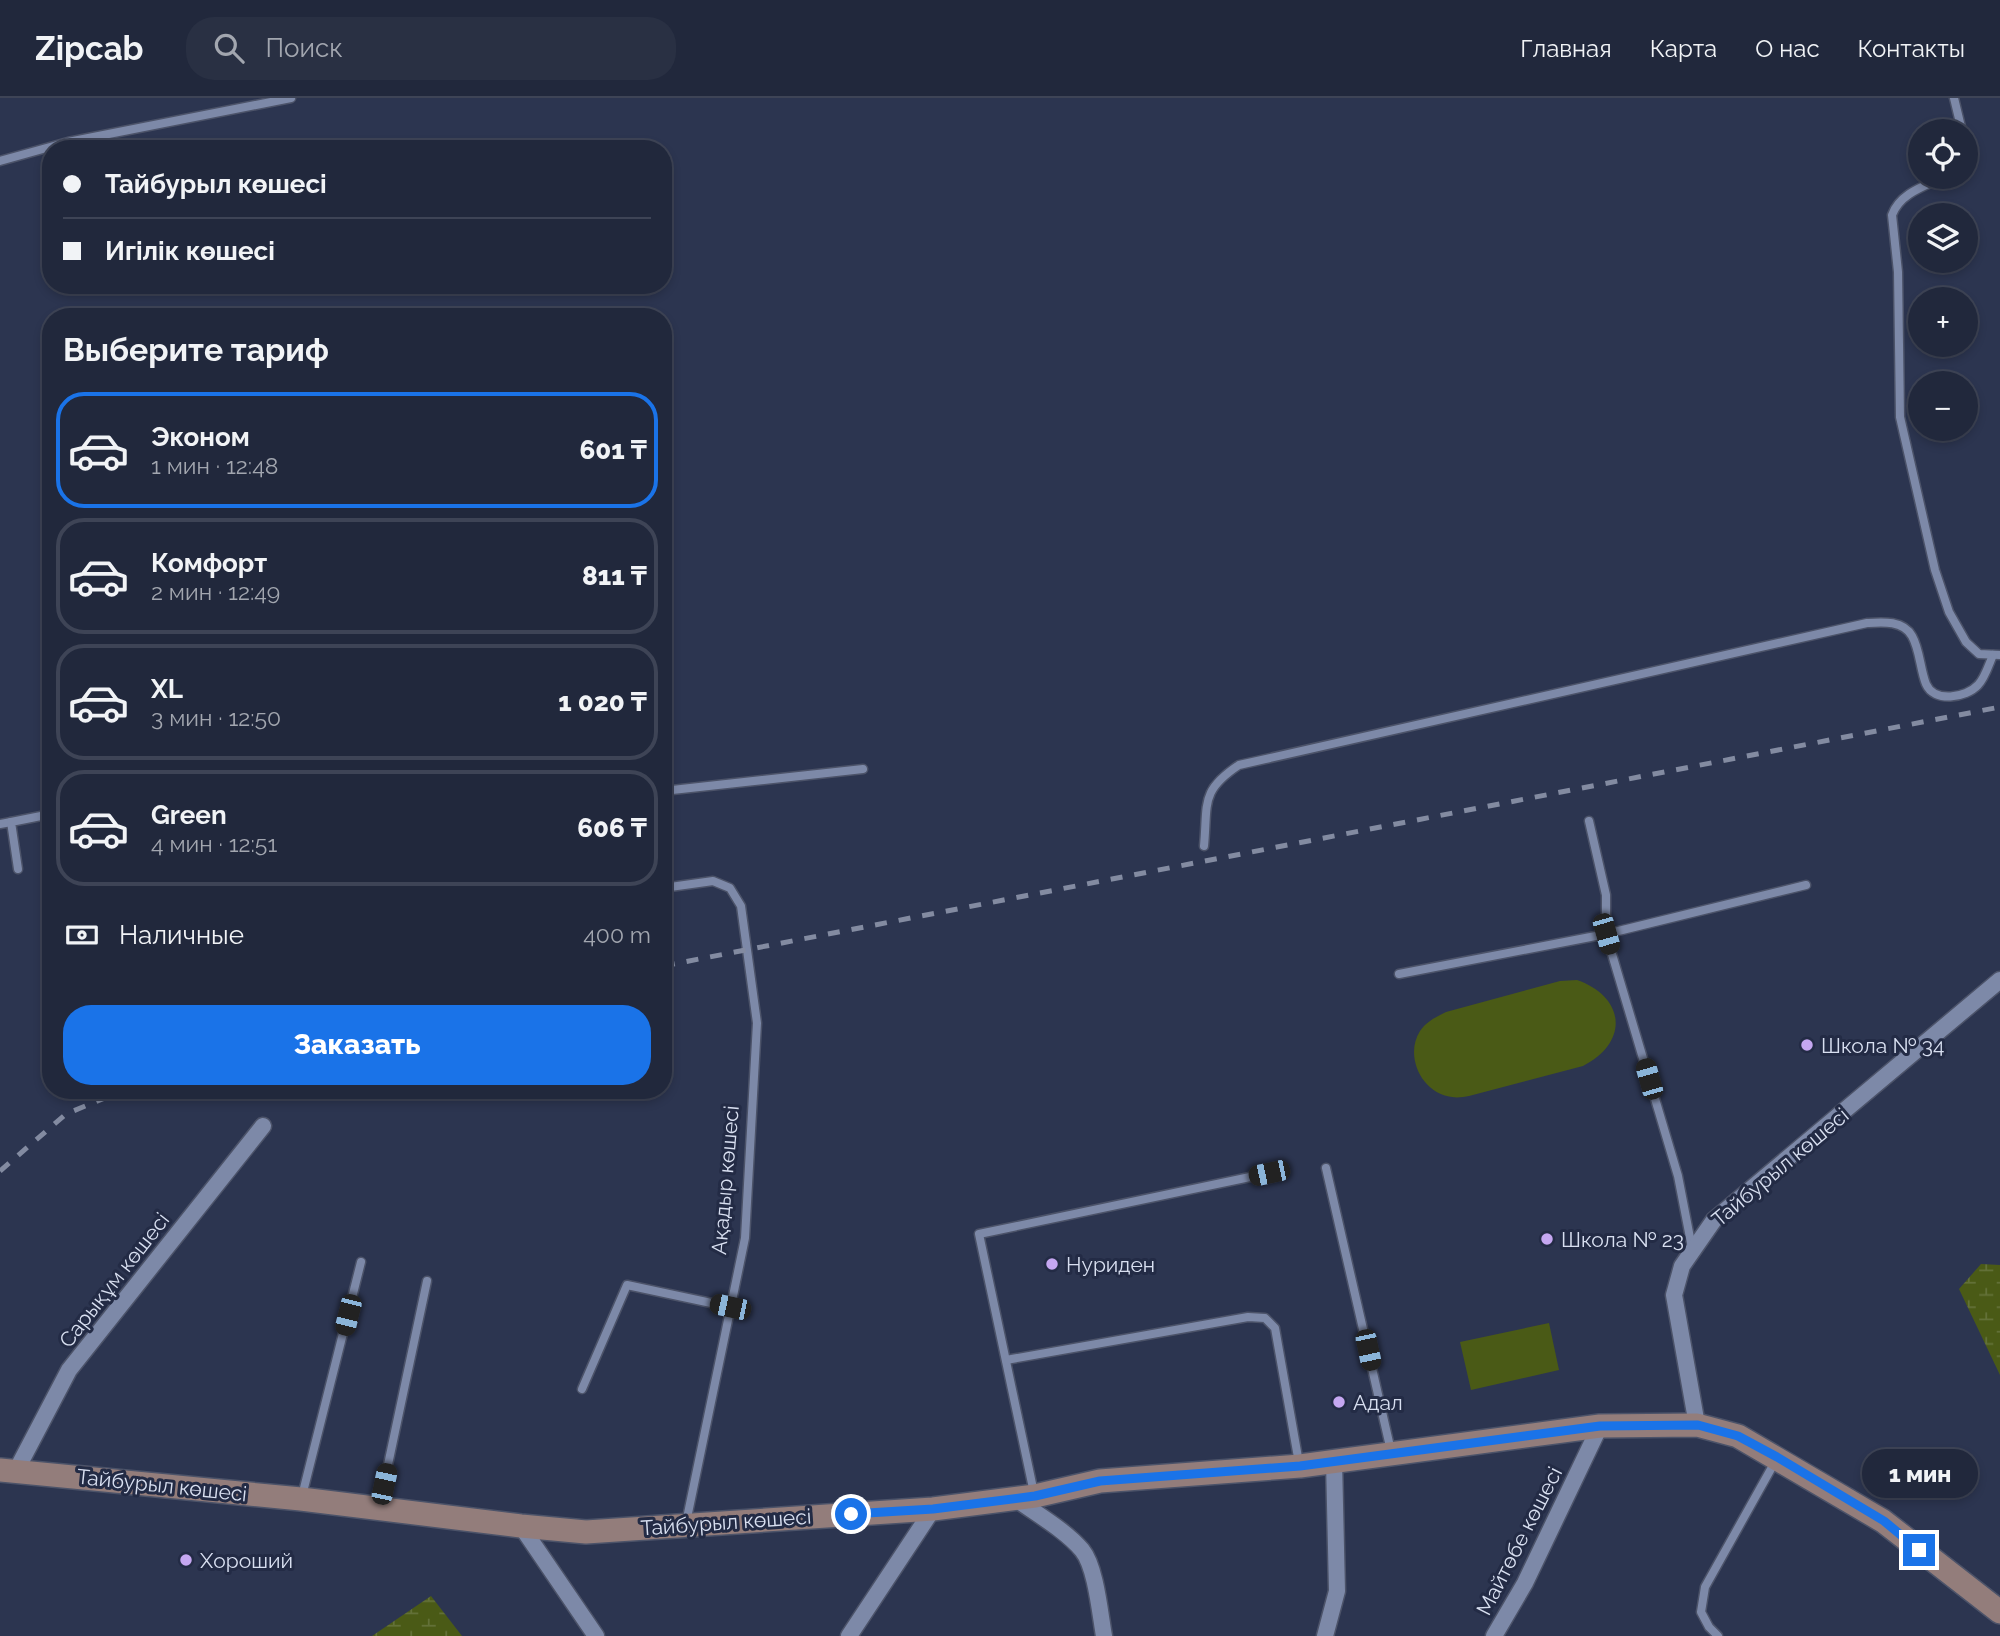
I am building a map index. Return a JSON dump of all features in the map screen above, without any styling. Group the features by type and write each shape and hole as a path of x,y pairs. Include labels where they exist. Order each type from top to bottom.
{"main road":[{"name":"Тайбурыл көшесі","path":"8,1471 301,1499 586,1532 686,1523 933,1509 1026,1498 1100,1481 1300,1466 1600,1426 1698,1425"},
{"path":"1698,1425 1738,1436 1884,1521 2000,1612"}],"street":[{"name":"Тайбурыл көшесі","path":"1698,1425 1674,1295 1682,1266 1692,1248 1714,1220 2000,980"},
{"name":"Сарықұм көшесі","path":"8,1471 69,1370 263,1126"},
{"name":"Майтөбе көшесі","path":"1494,1636 1525,1583 1600,1426"},
{"path":"1325,1636 1337,1591 1334,1461"},
{"path":"1026,1498 1084,1552 1096,1588 1104,1636"},
{"path":"849,1636 933,1509"},
{"path":"521,1526 596,1636"}],"lane":[{"path":"78,140 291,98"},
{"path":"1954,98 1959,119"},
{"path":"0,161 42,149"},
{"path":"1204,846 1209,793 1216,783 1239,765 1867,623 1885,622 1897,625 1912,636 1927,687 1934,694 1942,697 1957,695 1980,684 1996,655 1979,653 1966,642 1950,612 1935,570 1899,417 1898,272 1892,215 1902,198 1920,189"},
{"path":"672,790 863,769"},
{"path":"0,824 42,816"},
{"path":"1588,821 1606,895 1606,934 1678,1176 1692,1248"},
{"path":"10,822 18,869"},
{"name":"Ақадыр көшесі","path":"672,886 713,881 730,888 741,906 749,949 757,1023 745,1238 686,1523"},
{"path":"1399,974 1606,934 1806,885"},
{"path":"1326,1168 1391,1454"},
{"path":"1026,1498 1006,1360 979,1234 1269,1173"},
{"path":"301,1499 361,1262"},
{"path":"379,1510 427,1281"},
{"path":"582,1389 627,1285 730,1307"},
{"path":"1006,1360 1248,1317 1265,1318 1275,1328 1300,1466"},
{"path":"1718,1636 1709,1627 1701,1612 1705,1587 1777,1457"}],"green space":[{"path":"1577,980 1605,997 1613,1009 1616,1021 1608,1045 1583,1066 1469,1096 1452,1097 1441,1094 1424,1081 1415,1062 1414,1051 1420,1031 1435,1018 1446,1012 1560,981"},
{"path":"1981,1264 2000,1265 2000,1375 1959,1289"},
{"path":"1549,1323 1559,1370 1471,1390 1460,1342"},
{"path":"431,1596 462,1636 372,1636"}],"railway":[{"path":"672,964 2000,707"},
{"path":"0,1171 66,1114 102,1099"}],"place":[{"name":"Школа № 34","path":"1807,1045"},
{"name":"Школа № 23","path":"1547,1239"},
{"name":"Нуриден","path":"1052,1264"},
{"name":"Адал","path":"1339,1402"},
{"name":"Хороший","path":"186,1560"}],"route":[{"path":"851,1514 933,1509 1035,1496 1100,1481 1300,1466 1600,1426 1698,1425 1738,1436 1777,1457 1884,1521 1919,1550"}]}
